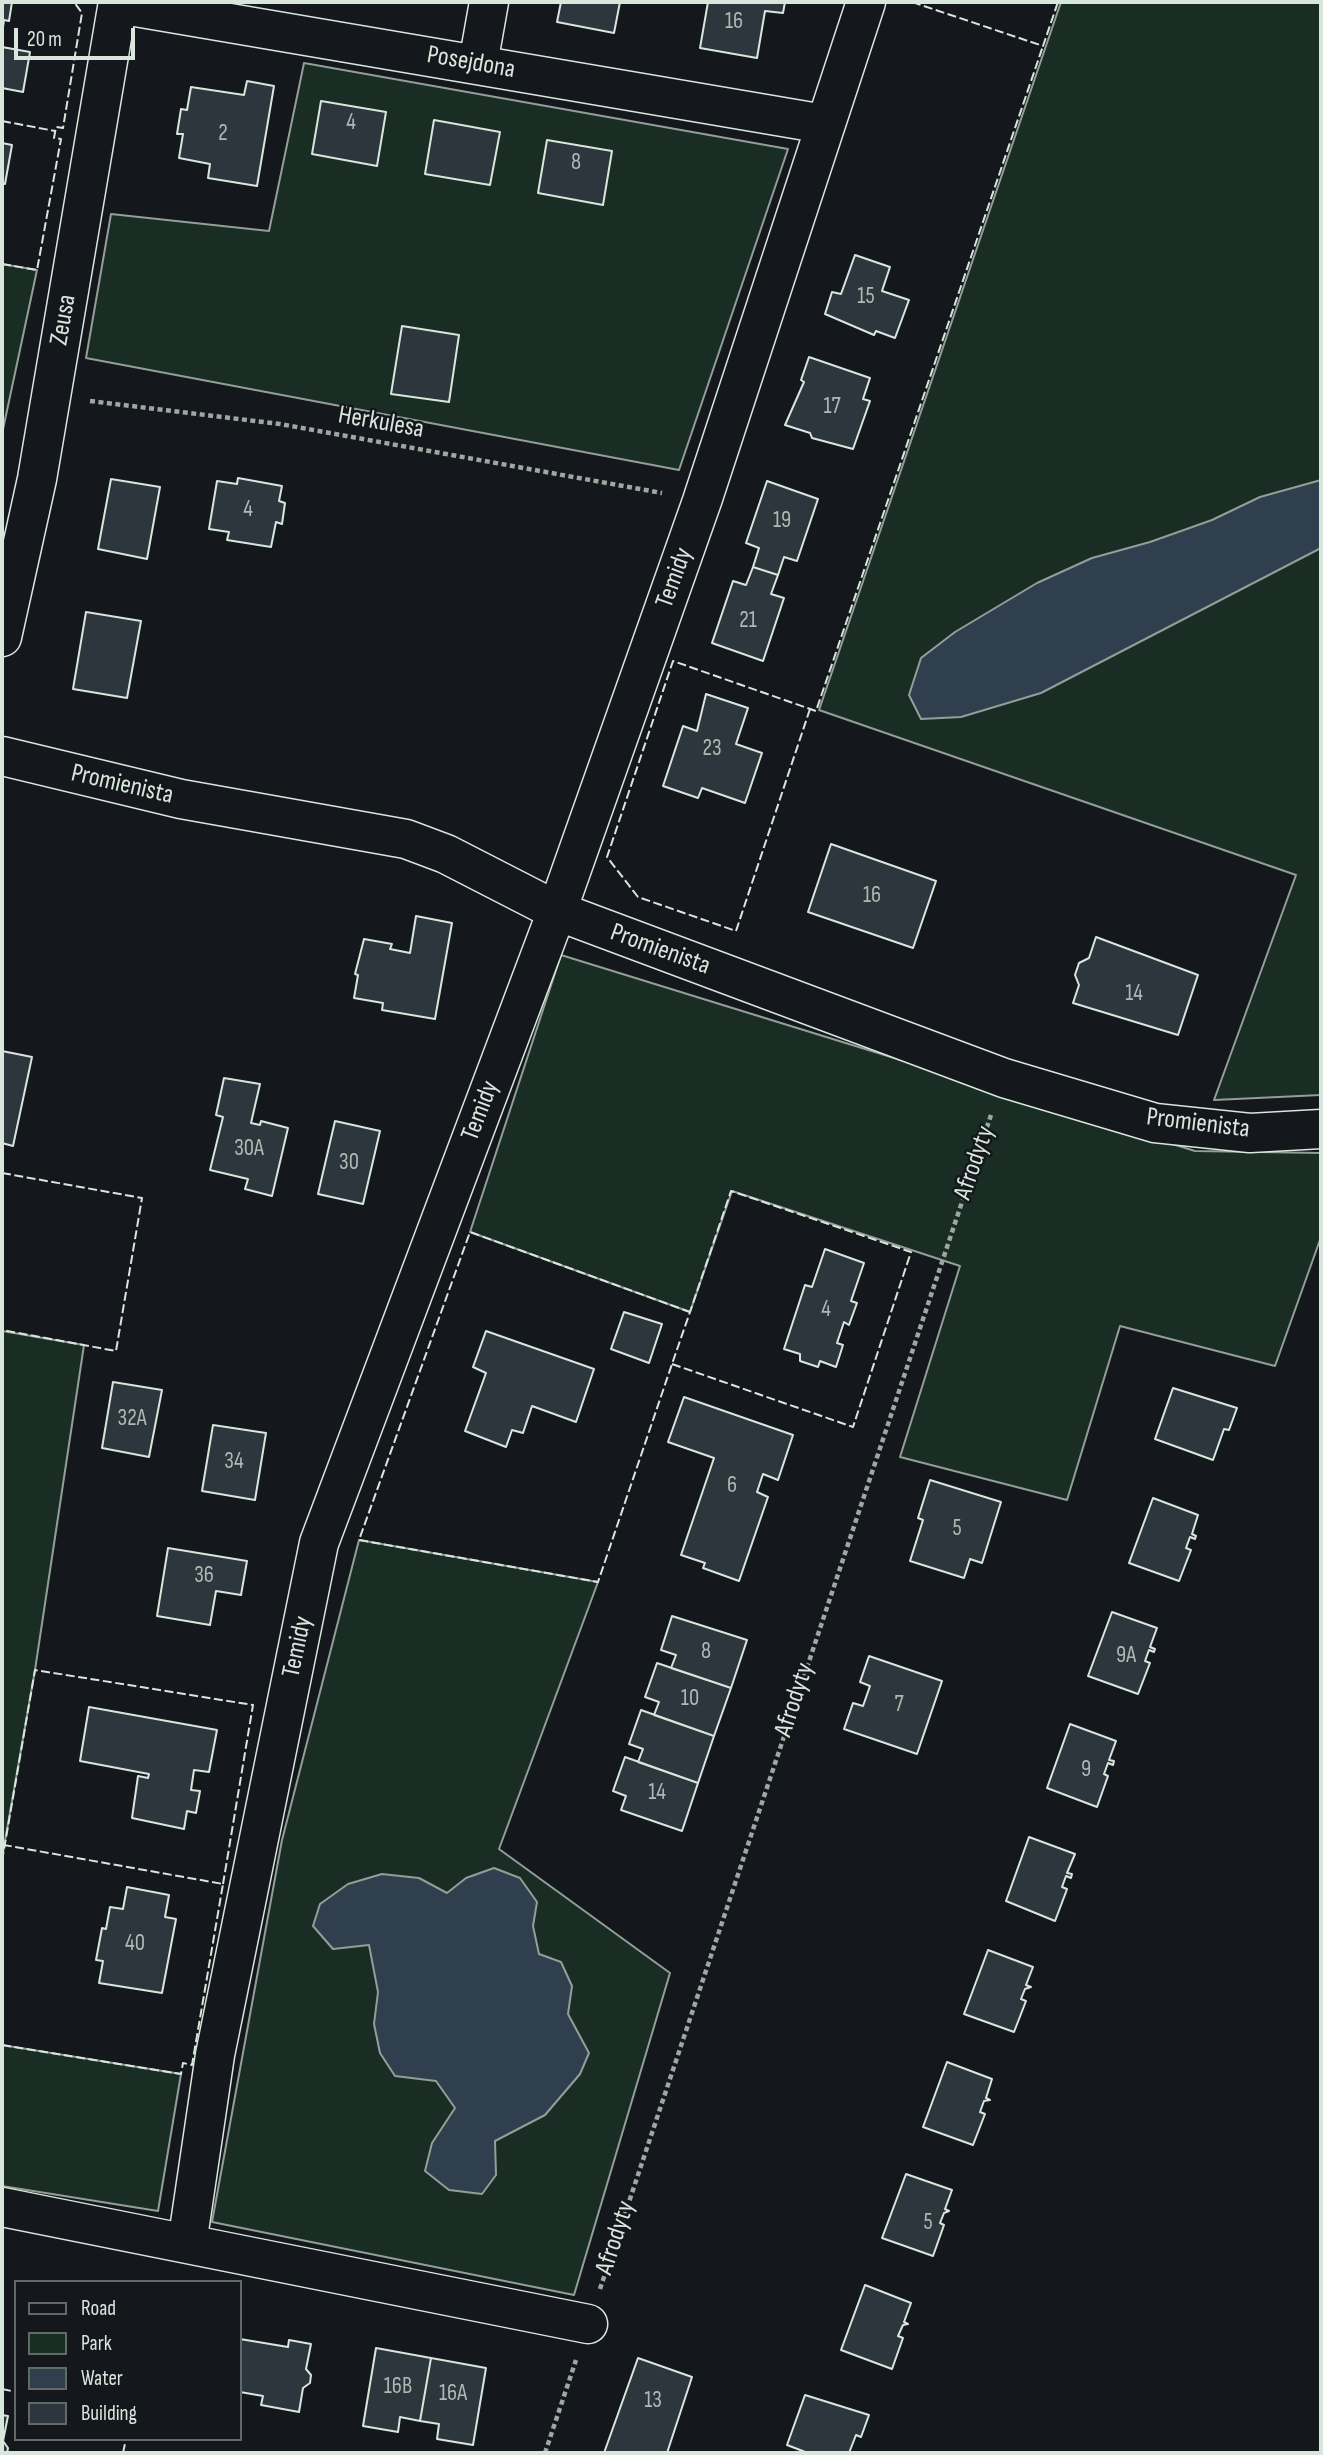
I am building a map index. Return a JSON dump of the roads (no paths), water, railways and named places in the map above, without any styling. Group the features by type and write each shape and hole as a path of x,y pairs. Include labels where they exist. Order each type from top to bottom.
{"street":[{"path":"478,64 489,2"},
{"name":"Temidy","path":"187,2244 215,2055 319,1543 557,911 702,501 866,2"},
{"name":"Posejdona","path":"118,3 824,124"},
{"name":"Zeusa","path":"2,637 25,538 118,3"},
{"name":"Promienista","path":"2,756 181,799 406,839 446,854 557,911 1004,1078 1155,1123 1250,1133 1321,1129"},
{"path":"2,2207 588,2323"}],"water":[{"path":"1321,480 1321,548 1041,693 961,717 921,719 909,695 921,658 955,632 1037,583 1092,558 1150,542 1212,520 1260,497"},
{"path":"494,1868 520,1878 537,1902 533,1926 539,1954 561,1962 572,1986 568,2014 589,2053 580,2074 545,2115 495,2141 496,2175 482,2194 449,2190 425,2171 432,2143 455,2108 436,2081 395,2076 380,2053 374,2024 378,1992 369,1945 333,1949 313,1926 320,1904 348,1884 382,1874 419,1878 447,1893 466,1878"}]}
